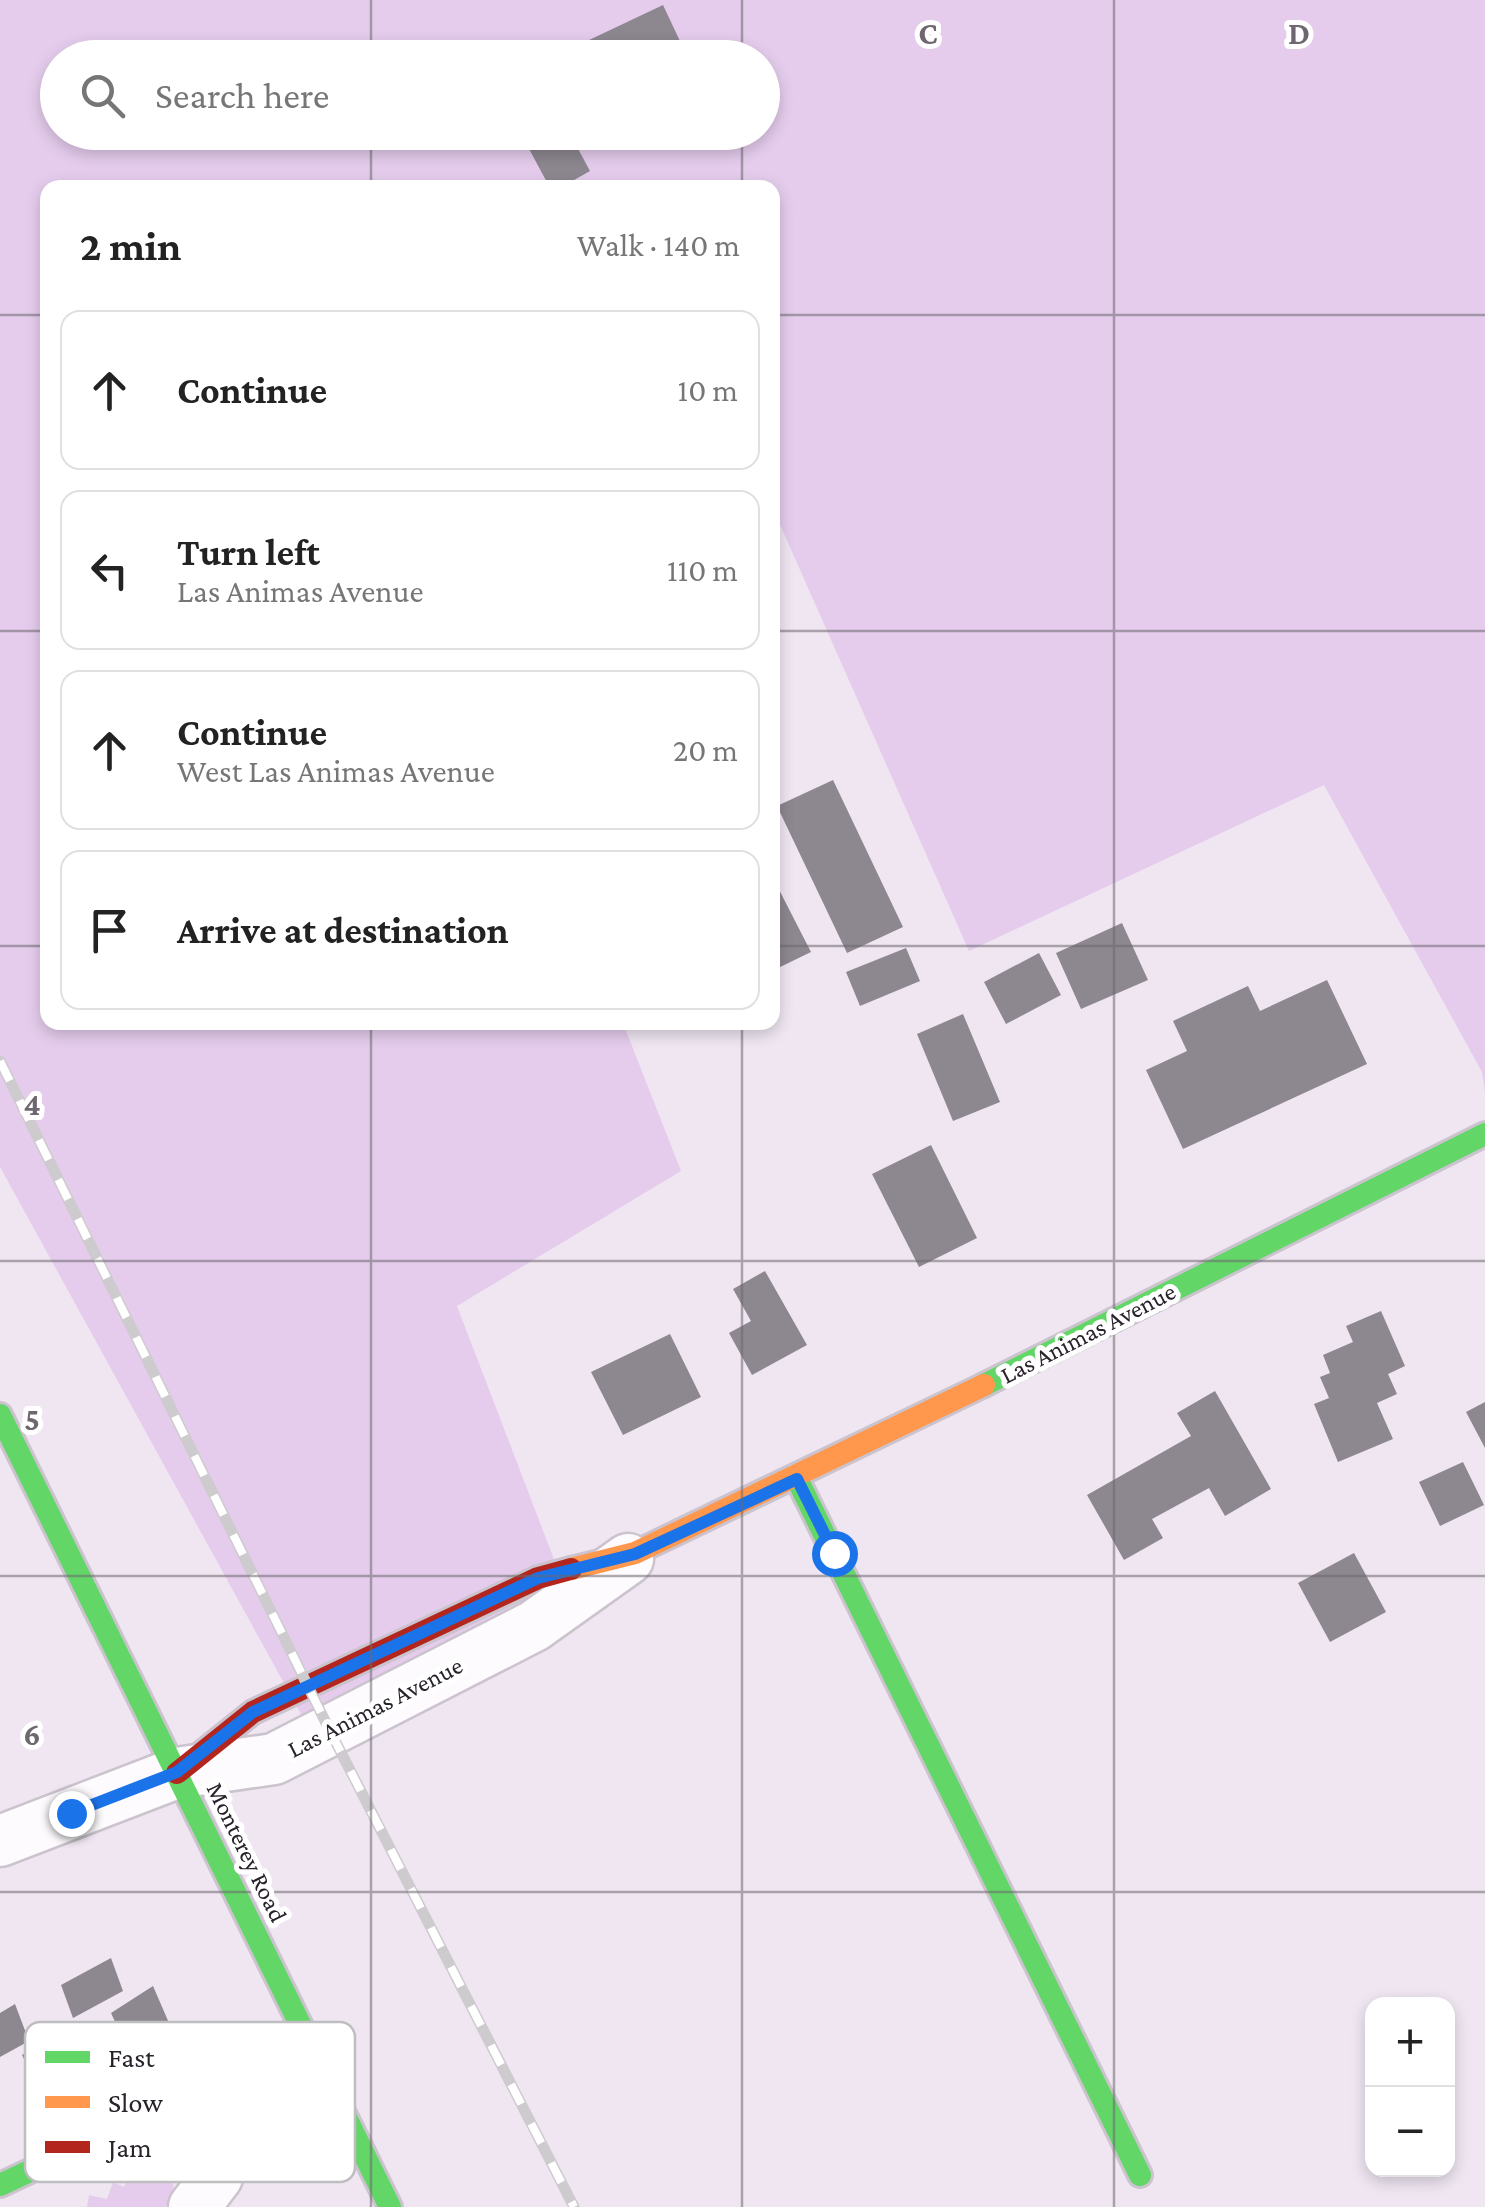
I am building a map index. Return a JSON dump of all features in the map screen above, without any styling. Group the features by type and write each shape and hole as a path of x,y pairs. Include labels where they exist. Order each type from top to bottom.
{"street":[{"name":"Las Animas Avenue","path":"0,1841 177,1772 274,1759 534,1626 635,1554 797,1479 1485,1134"},
{"name":"Monterey Road","path":"0,1415 300,2022"},
{"path":"797,1479 1140,2175"},
{"name":"Monterey Road","path":"355,2135 390,2207"},
{"path":"0,2184 25,2173"},
{"path":"194,2207 213,2182"}],"shaded area":[{"path":"0,0 1485,0 1485,1092 1482,1072 1324,785 969,951 780,525 780,180 40,180 40,1030 626,1030 681,1171 457,1306 575,1614 318,1745 0,1167"},
{"path":"113,2182 124,2187 126,2182 173,2182 174,2196 165,2207 87,2207 89,2195 107,2199"}],"building":[{"path":"663,5 680,40 589,40"},
{"path":"530,150 579,150 590,171 574,180 546,180"},
{"path":"833,780 903,927 847,953 780,812 780,805"},
{"path":"780,892 811,952 780,967"},
{"path":"1122,923 1148,980 1081,1009 1056,953"},
{"path":"906,948 920,981 860,1006 846,972"},
{"path":"1039,953 1061,995 1006,1024 984,982"},
{"path":"1327,980 1367,1064 1183,1149 1146,1070 1187,1051 1173,1021 1248,986 1260,1011"},
{"path":"963,1014 1000,1102 953,1121 917,1034"},
{"path":"931,1145 977,1238 919,1267 872,1174"},
{"path":"765,1271 807,1345 752,1375 729,1333 751,1321 733,1289"},
{"path":"1381,1311 1405,1366 1388,1374 1397,1394 1377,1403 1393,1439 1338,1462 1314,1404 1329,1398 1320,1377 1330,1373 1323,1355 1353,1342 1346,1326"},
{"path":"670,1334 701,1397 623,1435 591,1372"},
{"path":"1215,1391 1271,1489 1225,1516 1209,1488 1152,1519 1163,1538 1124,1560 1087,1495 1191,1436 1177,1413"},
{"path":"1485,1402 1485,1448 1466,1412"},
{"path":"1463,1462 1484,1505 1440,1526 1419,1482"},
{"path":"1354,1553 1386,1612 1330,1642 1298,1583"},
{"path":"111,1958 123,1991 73,2018 61,1985"},
{"path":"153,1986 169,2022 115,2022 111,2013"},
{"path":"15,2004 25,2030 25,2043 0,2057 0,2013"}],"railway":[{"path":"0,1061 330,1731 574,2207"}],"traffic: fast":[{"path":"984,1385 1485,1134"},
{"path":"0,1415 299,2022"},
{"path":"797,1479 1140,2175"},
{"path":"355,2136 390,2207"},
{"path":"0,2185 25,2173"}],"traffic: slow":[{"path":"571,1569 635,1553 984,1385"}],"traffic: jam":[{"path":"177,1773 253,1712 538,1578 571,1569"}],"route":[{"path":"71,1813 177,1772 253,1712 538,1578 635,1554 797,1479 834,1553"}]}
